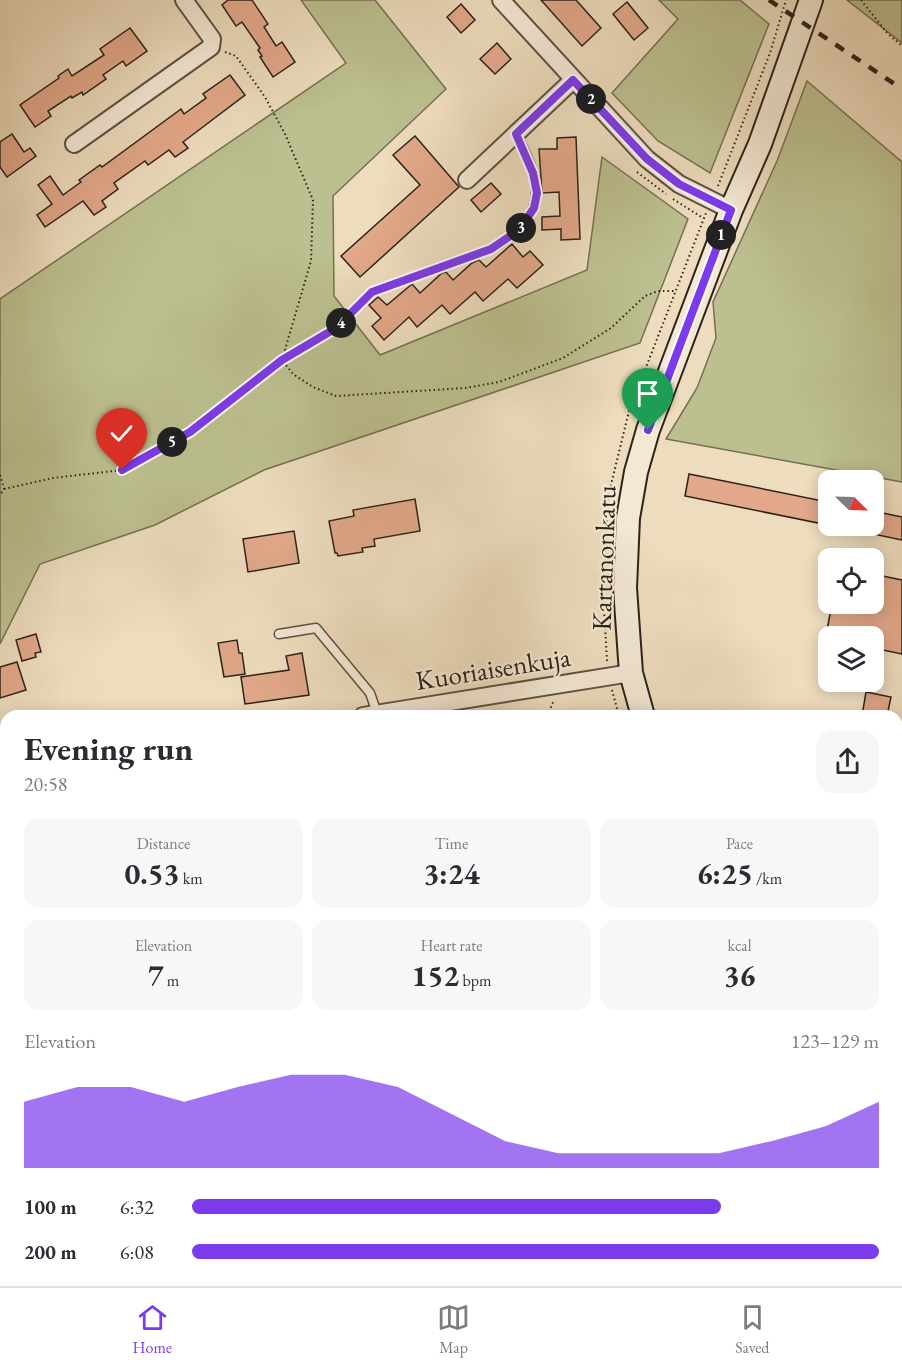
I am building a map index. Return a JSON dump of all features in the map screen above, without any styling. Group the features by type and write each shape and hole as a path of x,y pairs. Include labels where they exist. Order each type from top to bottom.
{"main road":[{"name":"Kartanonkatu","path":"641,710 631,673 625,588 628,518 636,472 648,430 731,210 768,124 811,0"}],"street":[{"path":"74,144 211,47 212,39 184,0"},
{"path":"501,0 647,159 679,184 731,210"},
{"path":"467,180 573,80"},
{"name":"Kuoriaisenkuja","path":"395,710 631,673"}],"lane":[{"path":"372,292 491,249 519,230 534,208 537,193 533,173 516,134"},
{"path":"279,634 316,628 370,693 370,710"}],"path":[{"path":"861,0 887,33 902,46"},
{"path":"211,47 236,56 265,97 285,134 313,200 311,261 282,360"},
{"path":"282,360 293,374 313,387 336,396 465,388 499,382 563,358 611,328 645,296 658,291 675,291"},
{"path":"0,495 4,489 53,478 122,470 190,432 282,360 336,328 372,292"},
{"path":"0,475 4,489"}],"green space":[{"path":"301,0 375,0 446,89 333,196 334,296 380,355 587,270 602,157 688,219 640,343 264,470 155,525 40,564 0,644 0,299 346,63"},
{"path":"659,0 740,0 769,24 710,173 658,141 612,93 678,19"},
{"path":"847,0 902,0 902,43"},
{"path":"807,81 902,162 902,482 884,479 884,470 836,470 666,439 697,388 716,338 713,302 777,161"}],"building":[{"path":"228,0 252,0 268,24 264,27 276,46 282,42 295,62 273,77 260,57 262,56 258,50 260,48 242,22 236,26 222,5"},
{"path":"541,0 576,0 601,28 582,46"},
{"path":"627,2 648,28 634,40 613,14"},
{"path":"461,4 475,20 461,33 447,17"},
{"path":"130,28 147,51 126,66 123,61 103,75 106,79 83,95 82,92 72,98 71,96 48,111 51,116 35,127 20,105 68,69 72,76 104,55 100,49"},
{"path":"497,43 511,59 495,74 480,59"},
{"path":"230,75 245,95 183,142 188,148 175,157 169,150 148,165 145,161 114,183 118,189 102,201 106,207 94,215 83,201 45,227 37,215 52,204 38,185 50,176 63,195 81,182 79,180 100,165 102,167 181,109 184,114 206,98 203,94"},
{"path":"12,134 24,152 30,148 36,156 7,177 0,167 0,142"},
{"path":"415,136 459,187 360,277 341,256 420,185 393,155"},
{"path":"576,137 580,239 561,240 561,229 542,230 542,217 560,216 559,192 542,193 539,149 557,149 557,138"},
{"path":"491,183 501,194 481,212 471,200"},
{"path":"512,244 523,257 530,251 543,265 517,288 508,279 483,301 475,292 450,314 442,305 417,327 409,317 384,340 372,326 381,318 369,305 378,297 387,305 412,284 420,293 442,273 446,272 453,280 472,263 479,260 486,267"},
{"path":"689,474 818,500 818,523 685,496"},
{"path":"415,499 420,531 374,539 375,546 362,548 363,552 338,556 335,553 329,521 354,516 353,510"},
{"path":"884,513 902,517 902,540 883,536"},
{"path":"294,531 299,563 248,572 243,539"},
{"path":"884,576 902,580 902,654 884,650 884,626 828,626 830,614 884,614"},
{"path":"36,634 41,652 35,653 36,657 22,661 16,640"},
{"path":"237,640 239,653 242,653 245,674 224,677 218,643"},
{"path":"302,653 309,695 245,704 241,677 289,670 286,656"},
{"path":"17,662 26,690 0,698 0,667"},
{"path":"866,692 891,697 888,710 863,710"}],"railway":[{"path":"769,0 902,89"}],"route":[{"path":"122,470 190,432 282,360 336,328 372,292 491,249 519,230 527,222 534,208 537,193 533,173 516,134 573,80 647,159 679,184 731,210 648,430"}]}
